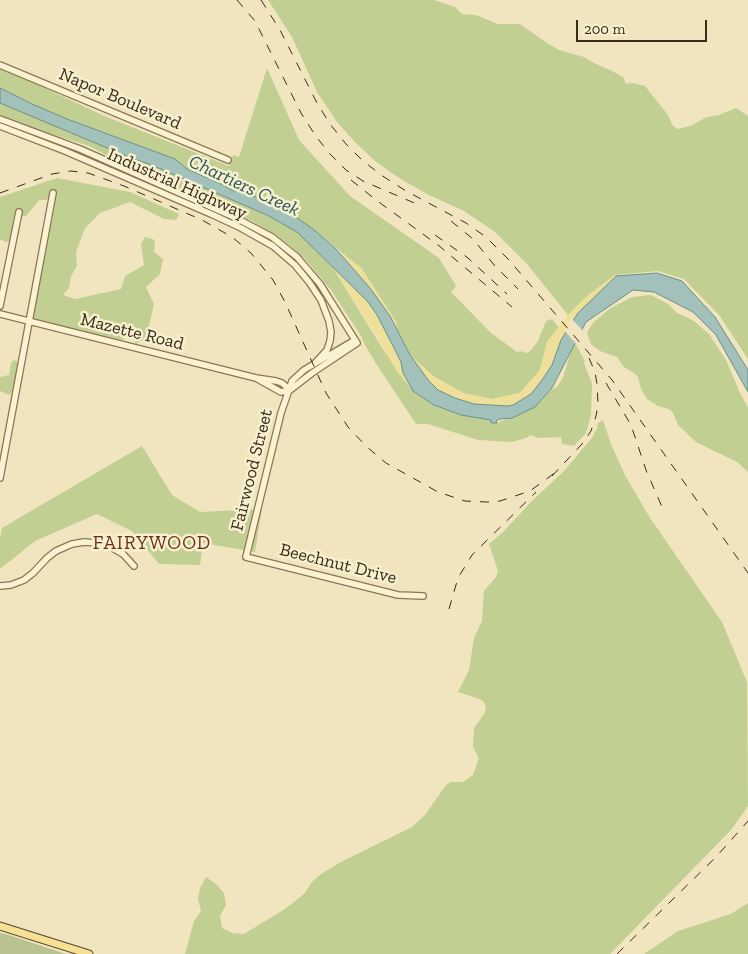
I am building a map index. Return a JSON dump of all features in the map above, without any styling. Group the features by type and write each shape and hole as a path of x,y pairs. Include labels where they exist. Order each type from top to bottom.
{"main road":[{"path":"0,926 89,954"}],"street":[{"name":"Napor Boulevard","path":"0,65 228,160"},
{"name":"Industrial Highway","path":"0,119 96,156 272,236 291,251 308,269 356,341"},
{"name":"Industrial Highway","path":"0,126 97,164 255,235 272,246 295,265 321,300 329,321 331,336 327,350 315,363"},
{"path":"0,478 2,459 53,193"},
{"path":"0,306 19,212"},
{"name":"Mazette Road","path":"0,314 29,323 256,378 281,392 290,390"},
{"name":"Fairwood Street","path":"246,557 281,413 295,378 315,363 356,341"},
{"name":"Fairwood Street","path":"290,390 356,341"},
{"path":"0,586 11,585 24,580 33,574 52,554 61,548 78,543 91,542 111,547 123,554 134,566"},
{"name":"Beechnut Drive","path":"246,557 398,595 423,596"}],"green space":[{"path":"268,0 434,0 455,7 462,14 476,15 498,24 520,24 559,50 584,57 623,77 626,84 633,83 645,86 668,115 673,126 678,129 736,108 748,116 748,359 719,315 684,279 658,271 615,275 586,297 568,315 527,264 495,232 464,211 429,195 399,178 375,161 354,141 337,122 317,92 292,37"},
{"path":"0,67 102,115 229,166 233,155 239,157 267,68 299,140 350,196 439,258 456,286 451,292 491,333 517,352 527,353 538,341 546,321 552,319 559,327 547,342 540,370 520,393 492,399 463,393 433,376 410,355 397,329 396,322 362,269 313,229 287,211 233,191 187,169 175,159 67,119 0,88"},
{"path":"0,103 267,215 297,232 333,268 384,351 414,391 434,405 461,415 491,420 491,423 497,423 535,407 551,390 557,387 563,378 571,350 575,343 585,361 584,363 592,384 591,415 586,433 574,446 562,444 561,437 539,438 530,435 512,442 478,440 428,424 416,424 331,290 306,260 289,245 252,221 129,167 89,146 0,115"},
{"path":"57,178 130,192 179,214 176,220 164,219 130,202 100,213 85,228 76,252 77,266 71,276 69,288 63,295 75,299 121,289 125,276 144,265 141,244 145,237 155,240 154,252 163,259 160,274 146,287 154,304 146,339 138,342 136,345 132,329 129,330 123,340 99,337 35,320 33,315 56,199 39,200 26,216 14,217 13,222 19,232 18,237 6,242 0,239 0,197"},
{"path":"651,295 668,304 677,313 694,321 709,334 726,360 748,407 748,472 737,462 696,442 678,425 673,413 669,409 658,406 647,399 641,389 638,377 624,367 617,357 600,351 591,344 587,333 590,327 609,309 632,297"},
{"path":"14,360 19,363 12,392 9,395 0,391 0,377 9,375 11,363"},
{"path":"603,420 625,475 650,518 722,622 747,682 748,806 731,830 610,954 185,954 194,921 201,911 198,899 200,888 206,877 224,893 226,905 220,916 222,928 232,933 244,934 285,909 305,893 312,882 321,874 412,827 425,815 446,785 451,782 463,782 473,775 479,758 473,747 474,728 485,713 486,707 483,701 458,692 469,670 474,638 482,621 484,591 496,577 498,571 489,544 564,471 591,439 598,423"},
{"path":"142,446 172,495 200,512 262,509 255,552 203,543 200,565 159,564 132,531 97,514 35,541 0,569 2,528"},
{"path":"748,903 748,954 644,954 678,931 731,914"},
{"path":"0,933 9,935 66,954 0,954"}],"sand":[{"path":"336,249 362,269 396,322 397,329 370,288"},
{"path":"333,268 368,302 377,315 401,362 403,373 413,391 396,370"},
{"path":"615,275 578,313 561,340 552,365 542,380 531,394 513,405 493,406 474,404 438,390 410,355 433,376 463,393 492,399 520,393 540,370 547,342 568,315 586,297"}],"water":[{"path":"0,88 67,119 175,159 187,169 233,191 240,190 287,211 313,229 336,249 370,288 390,316 410,355 429,381 438,390 455,398 474,404 508,406 531,394 552,365 561,340 578,313 616,276 657,273 682,281 715,317 748,370 748,392 716,335 693,312 654,292 633,290 586,322 552,388 535,407 512,418 500,419 496,421 497,423 491,423 491,420 461,415 434,405 413,391 403,373 401,362 393,346 368,302 297,232 267,215 0,103"}],"pier":[{"path":"571,318 584,332 577,345 564,330"}],"railway":[{"path":"237,0 255,21 301,113 329,153 346,170 363,181 419,205"},
{"path":"261,0 280,30 317,103 330,124 346,144 381,175 406,191 466,223 486,237 509,260 612,380 748,573"},
{"path":"0,193 52,174 71,171 88,173 124,186 202,220 232,237 251,253 273,280 285,302 326,393 348,427 386,463 438,492 465,501 500,501 530,491 556,472"},
{"path":"351,180 438,245 512,307"},
{"path":"451,221 473,239 495,266 518,289"},
{"path":"435,235 468,258 507,294"},
{"path":"552,476 582,444 591,431 596,416 598,404 597,384 595,372 589,358"},
{"path":"606,383 631,425 646,470 662,507"},
{"path":"449,609 458,578 472,555 536,492"},
{"path":"617,954 716,857 748,821"}],"district":[{"name":"FAIRYWOOD","path":"152,544"}],"water label":[{"name":"Chartiers Creek","path":"244,186"}]}
